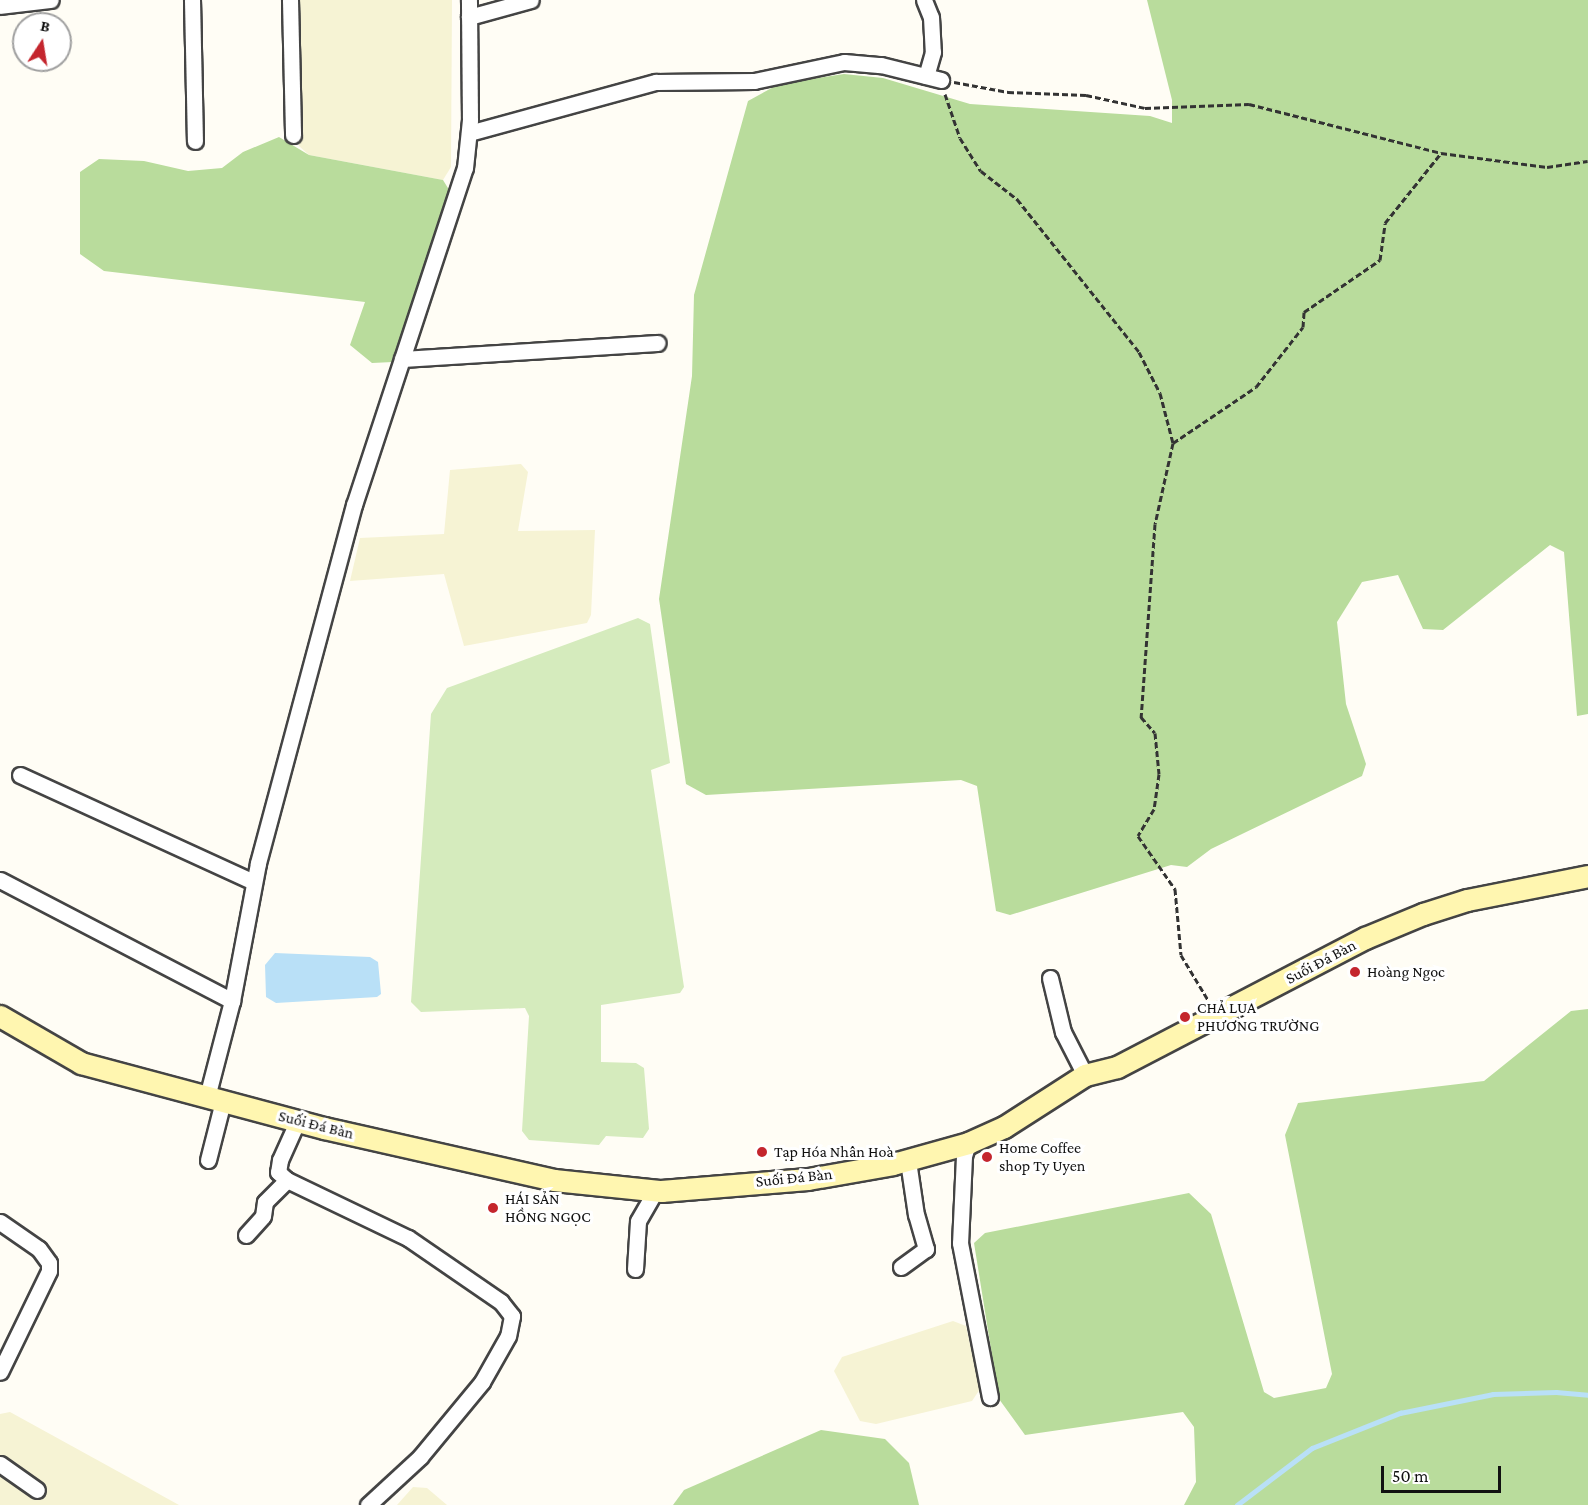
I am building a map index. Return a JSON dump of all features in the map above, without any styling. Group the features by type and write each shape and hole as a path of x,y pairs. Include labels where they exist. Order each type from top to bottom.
{"street":[{"path":"0,6 51,0"},
{"path":"192,0 195,141"},
{"path":"290,0 293,135"},
{"path":"208,1160 215,1099 254,882 354,505 465,168 469,133 469,0"},
{"path":"469,17 531,0"},
{"path":"469,133 656,82 754,81 844,62 881,65 933,78 931,17 924,0"},
{"path":"402,359 657,343"},
{"path":"20,775 254,882"},
{"name":"Suối Đá Bàn","path":"0,1016 81,1063 298,1120 555,1180 655,1191 808,1179 908,1161 968,1143 1004,1126 1085,1075 1117,1067 1218,1017 1365,938 1423,914 1467,900 1588,876"},
{"path":"0,880 232,1001"},
{"path":"1050,978 1063,1032 1085,1075"},
{"path":"298,1120 280,1160 278,1172 287,1180 408,1238 501,1302 512,1317 508,1336 482,1382 420,1457 368,1505"},
{"path":"968,1143 964,1156 960,1243 990,1397"},
{"path":"901,1266 926,1249 916,1215 908,1161"},
{"path":"246,1235 263,1216 265,1203 287,1180"},
{"path":"635,1269 638,1221 655,1191"},
{"path":"0,1221 39,1249 49,1263 49,1271 0,1372"},
{"path":"0,1464 38,1490"}],"path":[{"path":"933,78 1008,92 1086,95 1145,108 1249,104 1442,153 1547,167 1588,161"},
{"path":"933,78 960,138 981,171 1017,199 1139,352 1160,393 1173,443 1155,524 1141,717 1155,734 1159,774 1154,809 1138,836 1174,889 1180,956 1218,1017"},
{"path":"1173,443 1256,387 1303,327 1304,312 1380,260 1385,223 1442,153"}],"shaded area":[{"path":"298,0 452,0 451,167 443,180 309,155 299,146"},
{"path":"521,464 528,472 518,531 595,530 591,615 587,623 464,646 444,574 350,581 360,538 444,534 450,470"},
{"path":"953,1321 966,1326 980,1389 972,1401 876,1424 860,1421 834,1371 842,1357"},
{"path":"10,1412 179,1505 0,1505 0,1414"},
{"path":"413,1487 427,1488 447,1505 397,1505"}],"green space":[{"path":"1147,0 1588,0 1588,714 1577,716 1564,552 1550,545 1443,630 1423,629 1398,575 1362,582 1337,622 1346,704 1366,764 1362,776 1211,849 1187,867 1171,865 1010,915 996,911 977,786 961,780 706,795 686,784 659,599 692,376 694,295 748,101 779,84 844,74 883,78 970,104 1150,116 1172,123 1172,100"},
{"path":"279,137 309,155 443,180 451,193 393,362 372,363 350,345 365,302 104,271 80,254 80,172 99,159 144,161 188,171 222,168 243,152"},
{"path":"638,618 650,624 670,763 651,770 684,987 680,993 601,1005 601,1062 636,1063 644,1068 649,1129 643,1138 606,1136 599,1145 529,1140 522,1131 529,1016 525,1008 421,1012 411,1002 431,714 447,688"},
{"path":"1588,1009 1588,1505 1184,1505 1196,1482 1194,1427 1183,1412 1025,1435 999,1399 974,1243 985,1233 1189,1193 1211,1214 1264,1392 1274,1398 1326,1388 1332,1374 1285,1135 1298,1103 1484,1081 1571,1011"},
{"path":"821,1430 885,1439 909,1463 919,1505 673,1505 684,1490"}],"water":[{"path":"275,953 370,957 378,962 381,994 377,997 276,1003 266,997 265,965"}],"waterway":[{"path":"1237,1505 1312,1448 1400,1413 1493,1394 1556,1392 1588,1395"}],"place":[{"name":"Hoàng Ngọc","path":"1355,972"},
{"name":"CHẢ LỤA PHƯƠNG TRƯỜNG","path":"1185,1017"},
{"name":"Tạp Hóa Nhân Hoà","path":"762,1152"},
{"name":"Home Coffee shop Ty Uyen","path":"987,1157"},
{"name":"HÁI SẢN HỒNG NGỌC","path":"493,1208"}]}
